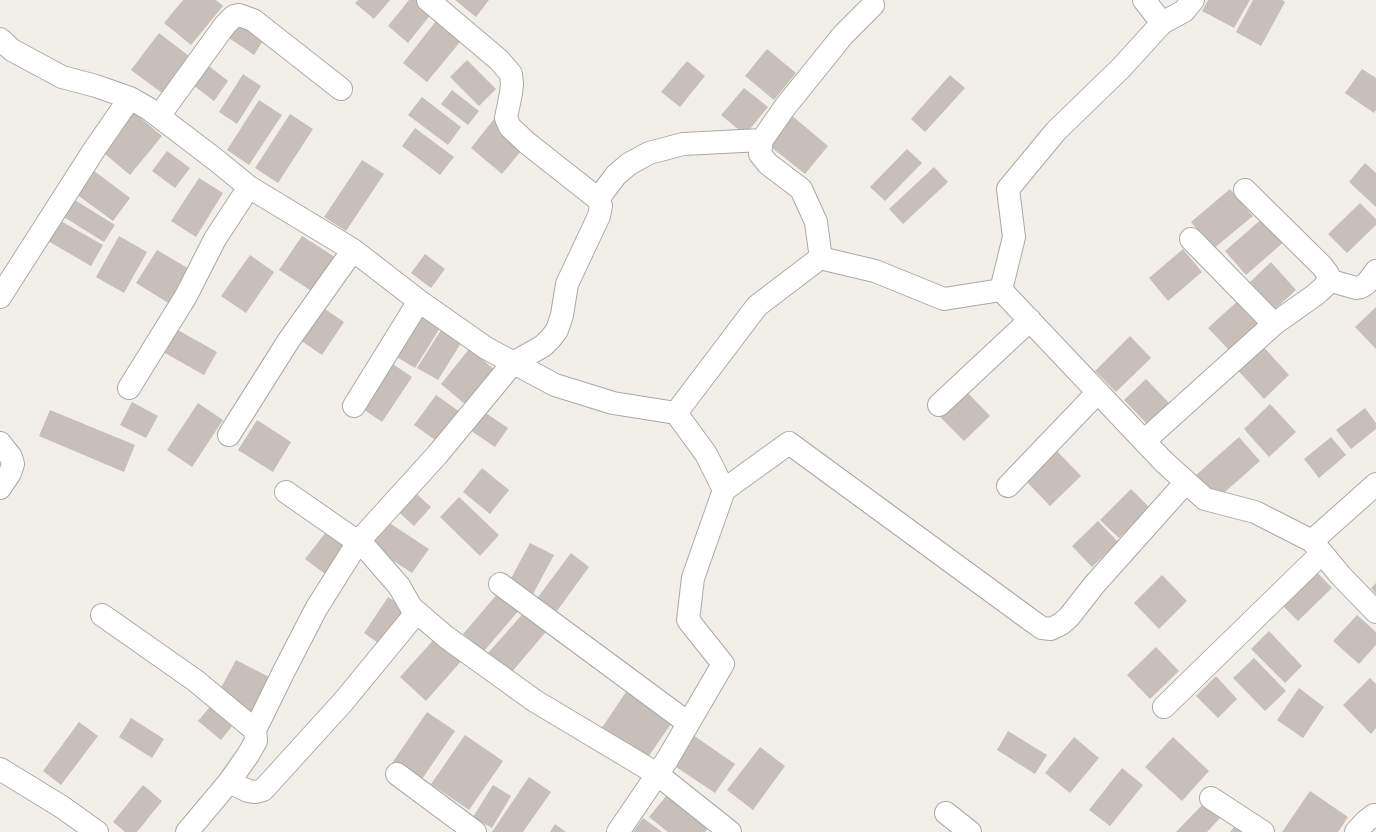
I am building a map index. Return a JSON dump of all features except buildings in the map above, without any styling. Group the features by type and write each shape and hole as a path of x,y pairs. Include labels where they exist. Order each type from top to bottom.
{"street":[{"path":"186,832 229,782 248,755 256,741 256,730 316,609 358,542 437,455 513,363 543,346 557,330 562,315 567,284 599,216 601,206 598,199 527,143 510,127 506,118 512,94 511,74 499,60 428,0"},
{"path":"1144,0 1162,23"},
{"path":"1001,290 1014,237 1008,189 1056,131 1121,68 1162,23 1184,11 1193,0"},
{"path":"821,259 816,222 801,188 768,164 760,154 762,140 785,107 843,35 872,5"},
{"path":"159,116 225,25 234,16 239,15 253,20 341,89"},
{"path":"0,40 12,50 62,77 96,86 130,98 150,109 249,187 353,250 419,302 486,348 513,363 555,385 613,403 676,413 706,454 724,490"},
{"path":"0,297 6,273 130,98"},
{"path":"598,199 616,176 628,164 649,153 682,144 762,140"},
{"path":"129,388 186,296 215,239 249,187"},
{"path":"1144,441 1274,324 1315,295 1328,280 1328,274 1322,266 1245,190"},
{"path":"1192,239 1274,324"},
{"path":"229,435 289,340 353,250"},
{"path":"676,413 757,306 820,258 875,271 944,298 1001,290"},
{"path":"1328,280 1356,288 1367,283 1376,271"},
{"path":"1001,290 1163,461 1205,499 1255,512 1317,547 1340,576 1376,612"},
{"path":"354,406 419,302"},
{"path":"939,405 1030,320"},
{"path":"1008,486 1098,392"},
{"path":"0,443 11,457 13,464 10,473 0,488"},
{"path":"618,832 667,760 723,664 688,620 693,578 724,490 789,444 1032,621 1042,628 1051,629 1061,624 1069,617 1094,585 1186,482"},
{"path":"1164,707 1376,484"},
{"path":"286,492 365,547 399,586 411,607 446,637 535,700 657,774 730,832"},
{"path":"500,584 688,723"},
{"path":"229,782 248,791 256,792 263,790 343,702 417,612"},
{"path":"102,615 196,681 256,730"},
{"path":"0,769 62,807 97,832"},
{"path":"397,774 475,832"},
{"path":"1211,798 1263,832"},
{"path":"946,813 970,832"},
{"path":"1356,832 1366,821 1376,815"}]}
